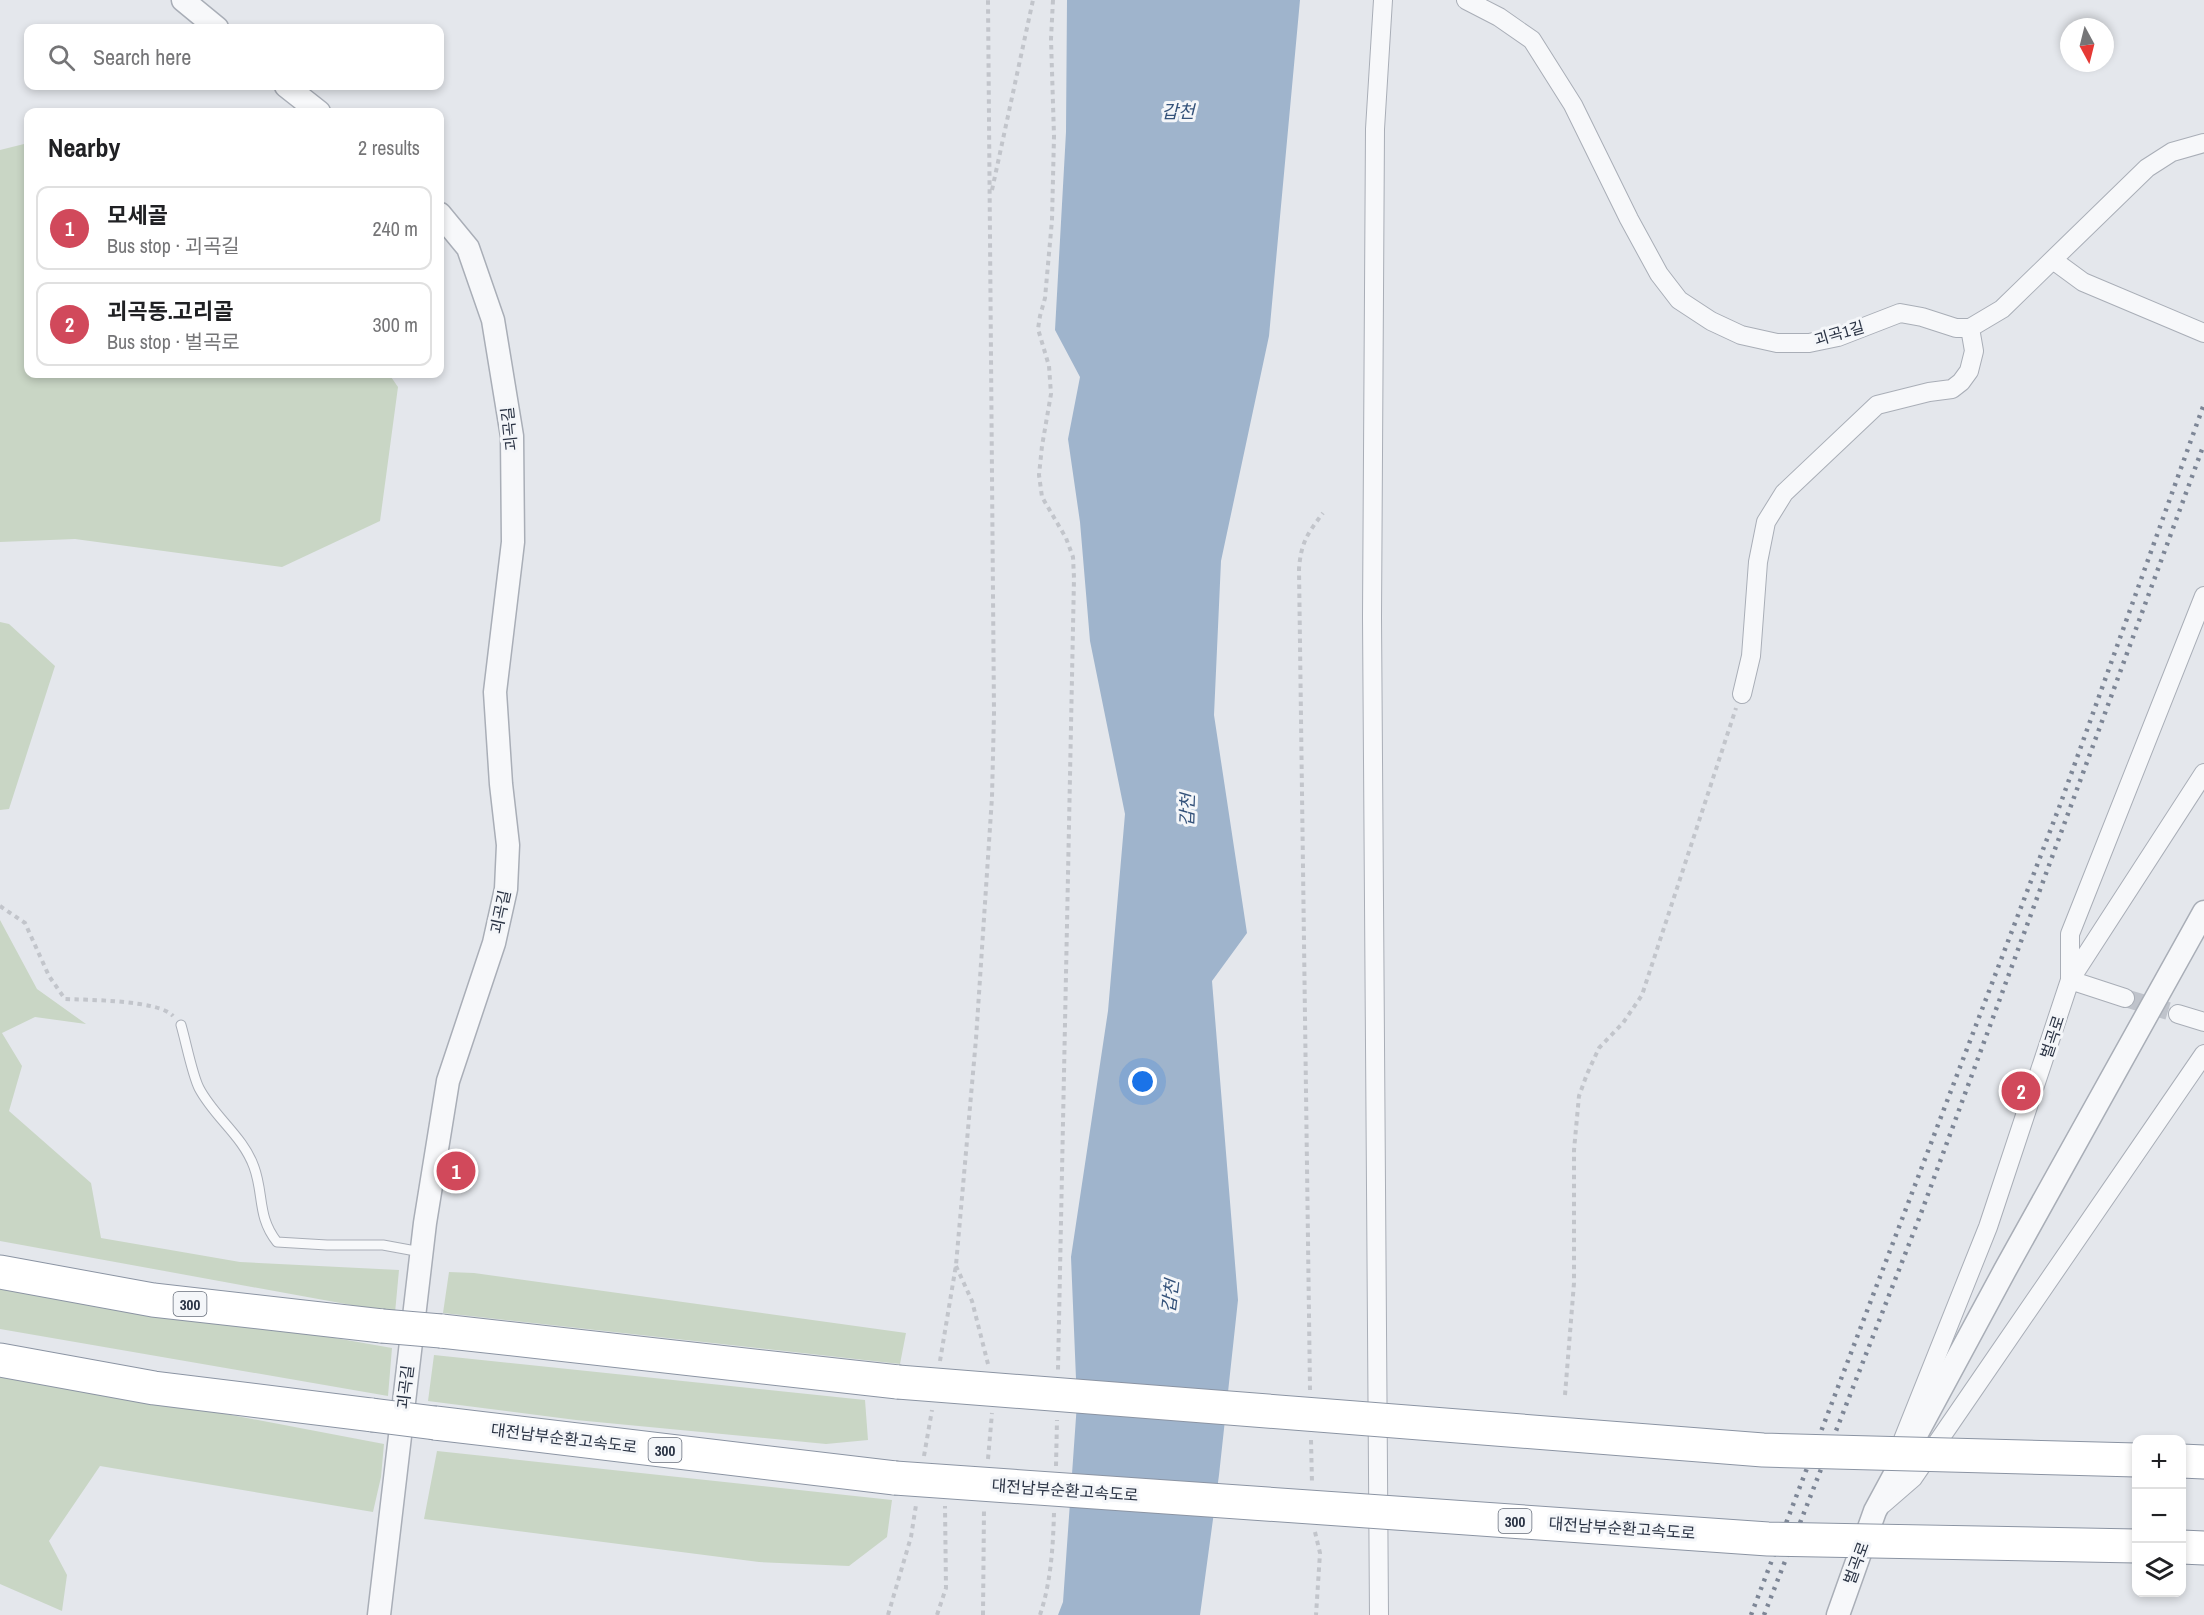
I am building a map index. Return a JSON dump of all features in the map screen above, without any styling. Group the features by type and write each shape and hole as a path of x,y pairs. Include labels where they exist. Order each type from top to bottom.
{"highway":[{"name":"300","path":"0,1272 153,1300 898,1382 1763,1450 2132,1460"},
{"name":"대전남부순환고속도로","path":"0,1360 154,1388 435,1423 908,1472 1768,1539 2132,1546"},
{"path":"2186,1461 2204,1462"},
{"path":"2186,1547 2204,1548"}],"street":[{"path":"183,0 212,24"},
{"path":"1379,1615 1372,617 1375,129 1383,0"},
{"name":"괴곡1길","path":"1466,0 1499,17 1532,40 1573,105 1659,274 1679,300 1711,321 1741,335 1777,343 1809,343 1838,337 1900,313 1922,317 1956,328 1970,328"},
{"path":"291,90 314,108"},
{"path":"1742,694 1751,656 1758,562 1766,522 1784,493 1877,405 1929,392 1952,389 1961,382 1969,371 1974,351 1970,328 2002,309 2147,168 2172,152 2204,143"},
{"name":"괴곡길","path":"379,1615 421,1252 448,1081 494,943 506,889 508,845 501,784 495,692 513,542 512,436 493,320 468,248 444,219"},
{"path":"2052,260 2083,282 2204,333"},
{"name":"벌곡로","path":"1838,1615 1875,1511 1988,1227 2070,980 2070,934 2204,596"},
{"path":"2125,998 2070,980 2204,773"},
{"name":"벌곡로","path":"1875,1511 2204,912"},
{"path":"2178,1014 2204,1022"},
{"path":"1875,1511 1913,1478 2204,1054"}],"lane":[{"path":"181,1025 198,1086 209,1105 244,1148 255,1168 263,1215 268,1231 277,1242 383,1245 421,1252"}],"path":[{"path":"938,1372 956,1265 976,1039 992,797 994,702 988,0"},
{"path":"990,198 1033,0"},
{"path":"1053,0 1052,220 1046,298 1038,329 1049,366 1051,394 1039,475 1042,497 1066,537 1072,557 1074,578 1058,1377"},
{"path":"1310,1396 1299,569 1300,550 1312,527 1323,513"},
{"path":"1564,1395 1574,1283 1574,1150 1579,1096 1599,1048 1623,1023 1642,995 1706,795 1742,694"},
{"path":"0,906 25,923 49,976 65,999 114,1001 146,1006 168,1011 181,1025"},
{"path":"956,1265 972,1301 991,1375"},
{"path":"908,1472 932,1407"},
{"path":"987,1468 992,1409"},
{"path":"1055,1472 1057,1413"},
{"path":"1311,1430 1312,1488"},
{"path":"937,1615 946,1588 945,1498"},
{"path":"888,1615 911,1537 916,1502"},
{"path":"983,1615 984,1503"},
{"path":"1040,1615 1045,1601 1053,1543 1054,1508"},
{"path":"1313,1523 1320,1553 1316,1615"}],"green space":[{"path":"24,144 24,378 392,378 398,387 380,521 282,567 75,539 0,542 0,150"},
{"path":"0,622 9,624 55,666 9,809 0,810"},
{"path":"0,920 37,989 86,1024 35,1017 2,1033 22,1066 9,1111 91,1183 101,1238 240,1262 399,1270 395,1313 0,1241"},
{"path":"449,1272 474,1273 906,1333 900,1364 443,1313"},
{"path":"0,1279 392,1348 388,1396 0,1329"},
{"path":"434,1355 865,1400 868,1440 826,1444 576,1420 428,1401"},
{"path":"0,1371 384,1444 381,1477 373,1512 100,1466 49,1541 67,1575 62,1611 0,1584"},
{"path":"437,1451 892,1500 887,1537 849,1566 759,1562 424,1519"}],"water":[{"name":"갑천","path":"1067,0 1300,0 1269,336 1221,561 1214,715 1247,933 1212,981 1238,1300 1219,1475 1200,1615 1058,1615 1063,1602 1077,1403 1071,1257 1108,1011 1125,814 1090,641 1080,522 1068,439 1080,377 1055,330 1066,132"}],"tunnel":[{"path":"2125,998 2178,1014"}],"railway":[{"path":"1751,1615 2060,805 2204,404"},
{"path":"1764,1615 1920,1216 2204,444"}],"place":[{"name":"괴곡동.고리골","path":"2021,1091"},
{"name":"모세골","path":"456,1171"}]}
